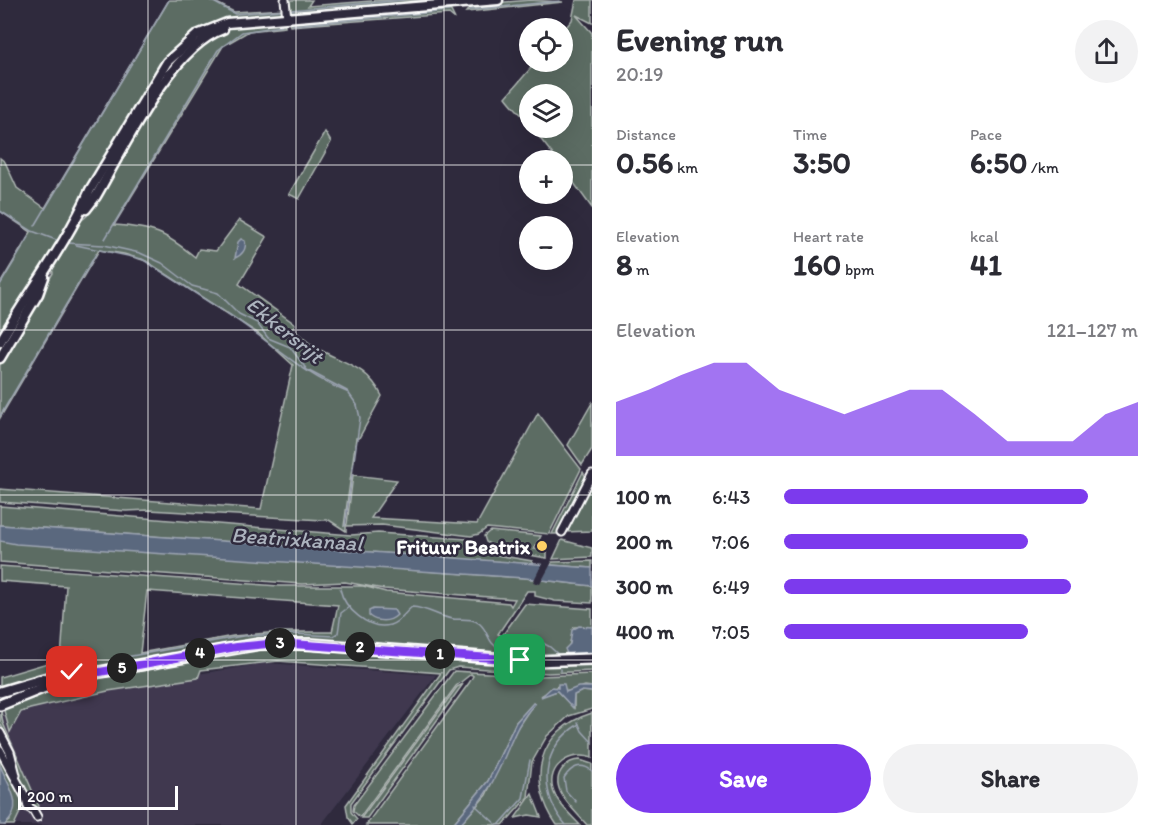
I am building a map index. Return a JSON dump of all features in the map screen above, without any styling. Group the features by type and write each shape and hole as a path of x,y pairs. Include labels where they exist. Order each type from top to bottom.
{"main road":[{"path":"0,705 50,685 100,672 236,647 278,643 534,661 592,659"},
{"path":"0,692 61,674 100,672"}],"street":[{"path":"285,0 287,18"},
{"path":"0,342 79,217 96,196 179,60 208,36 238,22 498,0"},
{"path":"0,358 38,294 47,270"},
{"path":"562,532 592,474"},
{"path":"0,733 10,752 17,780"},
{"path":"0,750 17,780 28,807 33,810 37,818"}],"shaded area":[{"path":"267,663 436,675 321,825 0,825 0,719 10,713 108,688"}],"green space":[{"path":"169,0 211,0 234,12 285,9 284,15 245,18 182,45 74,219 79,222 89,213 133,132 167,81 186,58 206,41 227,29 248,24 285,22 285,27 249,31 223,46 114,225 158,233 195,257 199,249 216,251 239,220 267,237 239,284 295,324 293,329 312,345 369,377 382,396 359,438 356,438 344,526 347,524 353,475 397,480 371,518 477,524 538,413 581,469 549,534 487,528 471,536 382,525 346,526 346,531 329,520 149,510 126,511 0,502 0,489 261,509 293,365 259,334 146,261 124,254 99,250 0,418 0,361 53,273 52,267 42,267 0,339 0,284 31,232 0,211 0,158 5,162 17,188 45,208"},
{"path":"287,0 312,0 308,6 383,0 459,0 289,14"},
{"path":"530,0 563,2 466,12 472,5"},
{"path":"576,0 592,0 592,23 576,15 592,33 592,208 573,182 573,150 549,150 540,138 573,138 573,84 519,84 519,112 506,97 527,72 573,72 572,18"},
{"path":"443,7 451,11 455,19 449,14 290,26 289,22"},
{"path":"325,132 331,142 299,199 289,194"},
{"path":"592,403 592,449 582,465 568,445"},
{"path":"583,472 587,479 559,534 552,534"},
{"path":"592,479 592,531 565,532"},
{"path":"0,506 351,535 378,533 467,539 497,555 532,561 532,564 0,525"},
{"path":"490,531 541,536 534,549 547,551 547,558 499,550 486,542 484,536"},
{"path":"562,540 592,548 592,557 553,559"},
{"path":"0,541 525,578 592,586 592,603 555,601 535,596 535,591 527,591 498,634 502,636 525,604 592,609 592,627 574,627 567,654 592,652 592,656 558,659 306,640 101,668 57,671 0,688 0,677 61,659 66,586 0,581 0,566 279,586 363,586 386,592 509,603 511,606 515,599 384,589 345,582 302,584 0,562","holes":["147,591 338,605 332,632 279,632 233,636 140,653"]},
{"path":"592,561 592,568 551,565 552,562"},
{"path":"302,646 539,665 592,663 592,671 548,673 458,667 449,670 351,803 351,812 357,819 353,824 348,817 346,805 441,673 278,661 201,670 198,678 108,691 30,709 21,712 10,732 3,707 64,683 252,648"},
{"path":"454,671 540,676 592,674 592,687 585,686 565,692 564,685 561,684 541,696 557,691 574,708 574,695 582,691 592,692 592,709 569,716 547,736 532,762 528,797 503,825 460,825 486,795 517,728 534,703 516,722 488,781 452,825 366,825 469,683 473,676 471,674 456,686 360,817 353,811 354,805"},
{"path":"463,684 367,818 361,818 457,687"},
{"path":"1,710 3,723 39,806 37,808 32,806 17,773 11,745 0,723"},
{"path":"592,713 592,758 576,756 562,762 553,774 552,781 558,800 580,825 557,825 547,808 542,791 540,775 542,759 549,744 559,731 573,721"},
{"path":"0,753 23,798 24,804 14,825 5,825 10,821 7,785 0,765"},
{"path":"575,760 592,764 592,825 587,825 570,806 560,791 558,783 563,768"},
{"path":"532,794 541,817 529,815 515,818"}],"water":[{"path":"241,239 245,241 245,249 235,258 238,242"},
{"path":"0,525 592,568 592,586 525,578 16,544 0,541"},
{"path":"373,609 394,610 397,615 387,620 376,620 369,616 369,611"},
{"path":"579,626 592,627 592,652 567,654 565,649 570,644 572,630"},
{"path":"558,684 564,684 566,692 578,687 592,687 592,692 582,691 574,695 573,708 557,691 541,697 552,687 558,688"},
{"path":"533,703 535,704 517,728 501,766 484,795 460,825 452,825 488,781 516,722"},
{"path":"0,765 15,803 11,818 5,825 0,825"}],"pier":[{"path":"543,562 552,562 540,584 533,582"}],"waterway":[{"path":"35,226 169,0"},
{"path":"210,0 235,14 280,10"},
{"path":"290,10 403,0"},
{"path":"469,10 560,1"},
{"path":"292,25 449,11"},
{"path":"105,239 218,50 242,32 281,26"},
{"name":"Ekkersrijt","path":"0,211 32,231 59,241"},
{"path":"0,285 29,237"},
{"name":"Ekkersrijt","path":"67,243 104,245 140,253 162,263 192,286 218,293 239,314 257,323 268,338 290,347 307,370 347,391 357,405 360,418 345,526"},
{"name":"Ekkersrijt","path":"76,245 142,259 223,311"},
{"path":"0,416 96,254"},
{"name":"Ekkersrijt","path":"227,313 315,376 349,393"},
{"name":"Ekkersrijt","path":"340,589 352,610 374,625 393,624 412,607 452,619 477,622 483,627 493,644 500,649 514,647 530,636 550,647 560,656"},
{"path":"126,657 243,636 295,634 333,636 338,633 341,613 349,607"},
{"name":"Ekkersrijt","path":"578,722 582,731 592,742"},
{"path":"566,825 551,799 547,771 550,758 557,745 579,724"},
{"path":"499,825 523,798 530,760"},
{"path":"576,802 566,791 564,778 576,767 580,766 592,771"},
{"path":"475,805 497,825"}],"place":[{"name":"Frituur Beatrix","path":"542,546"}],"route":[{"path":"72,672 100,672 236,647 278,643 520,660"}],"water label":[{"name":"Beatrixkanaal","path":"297,539"}]}
